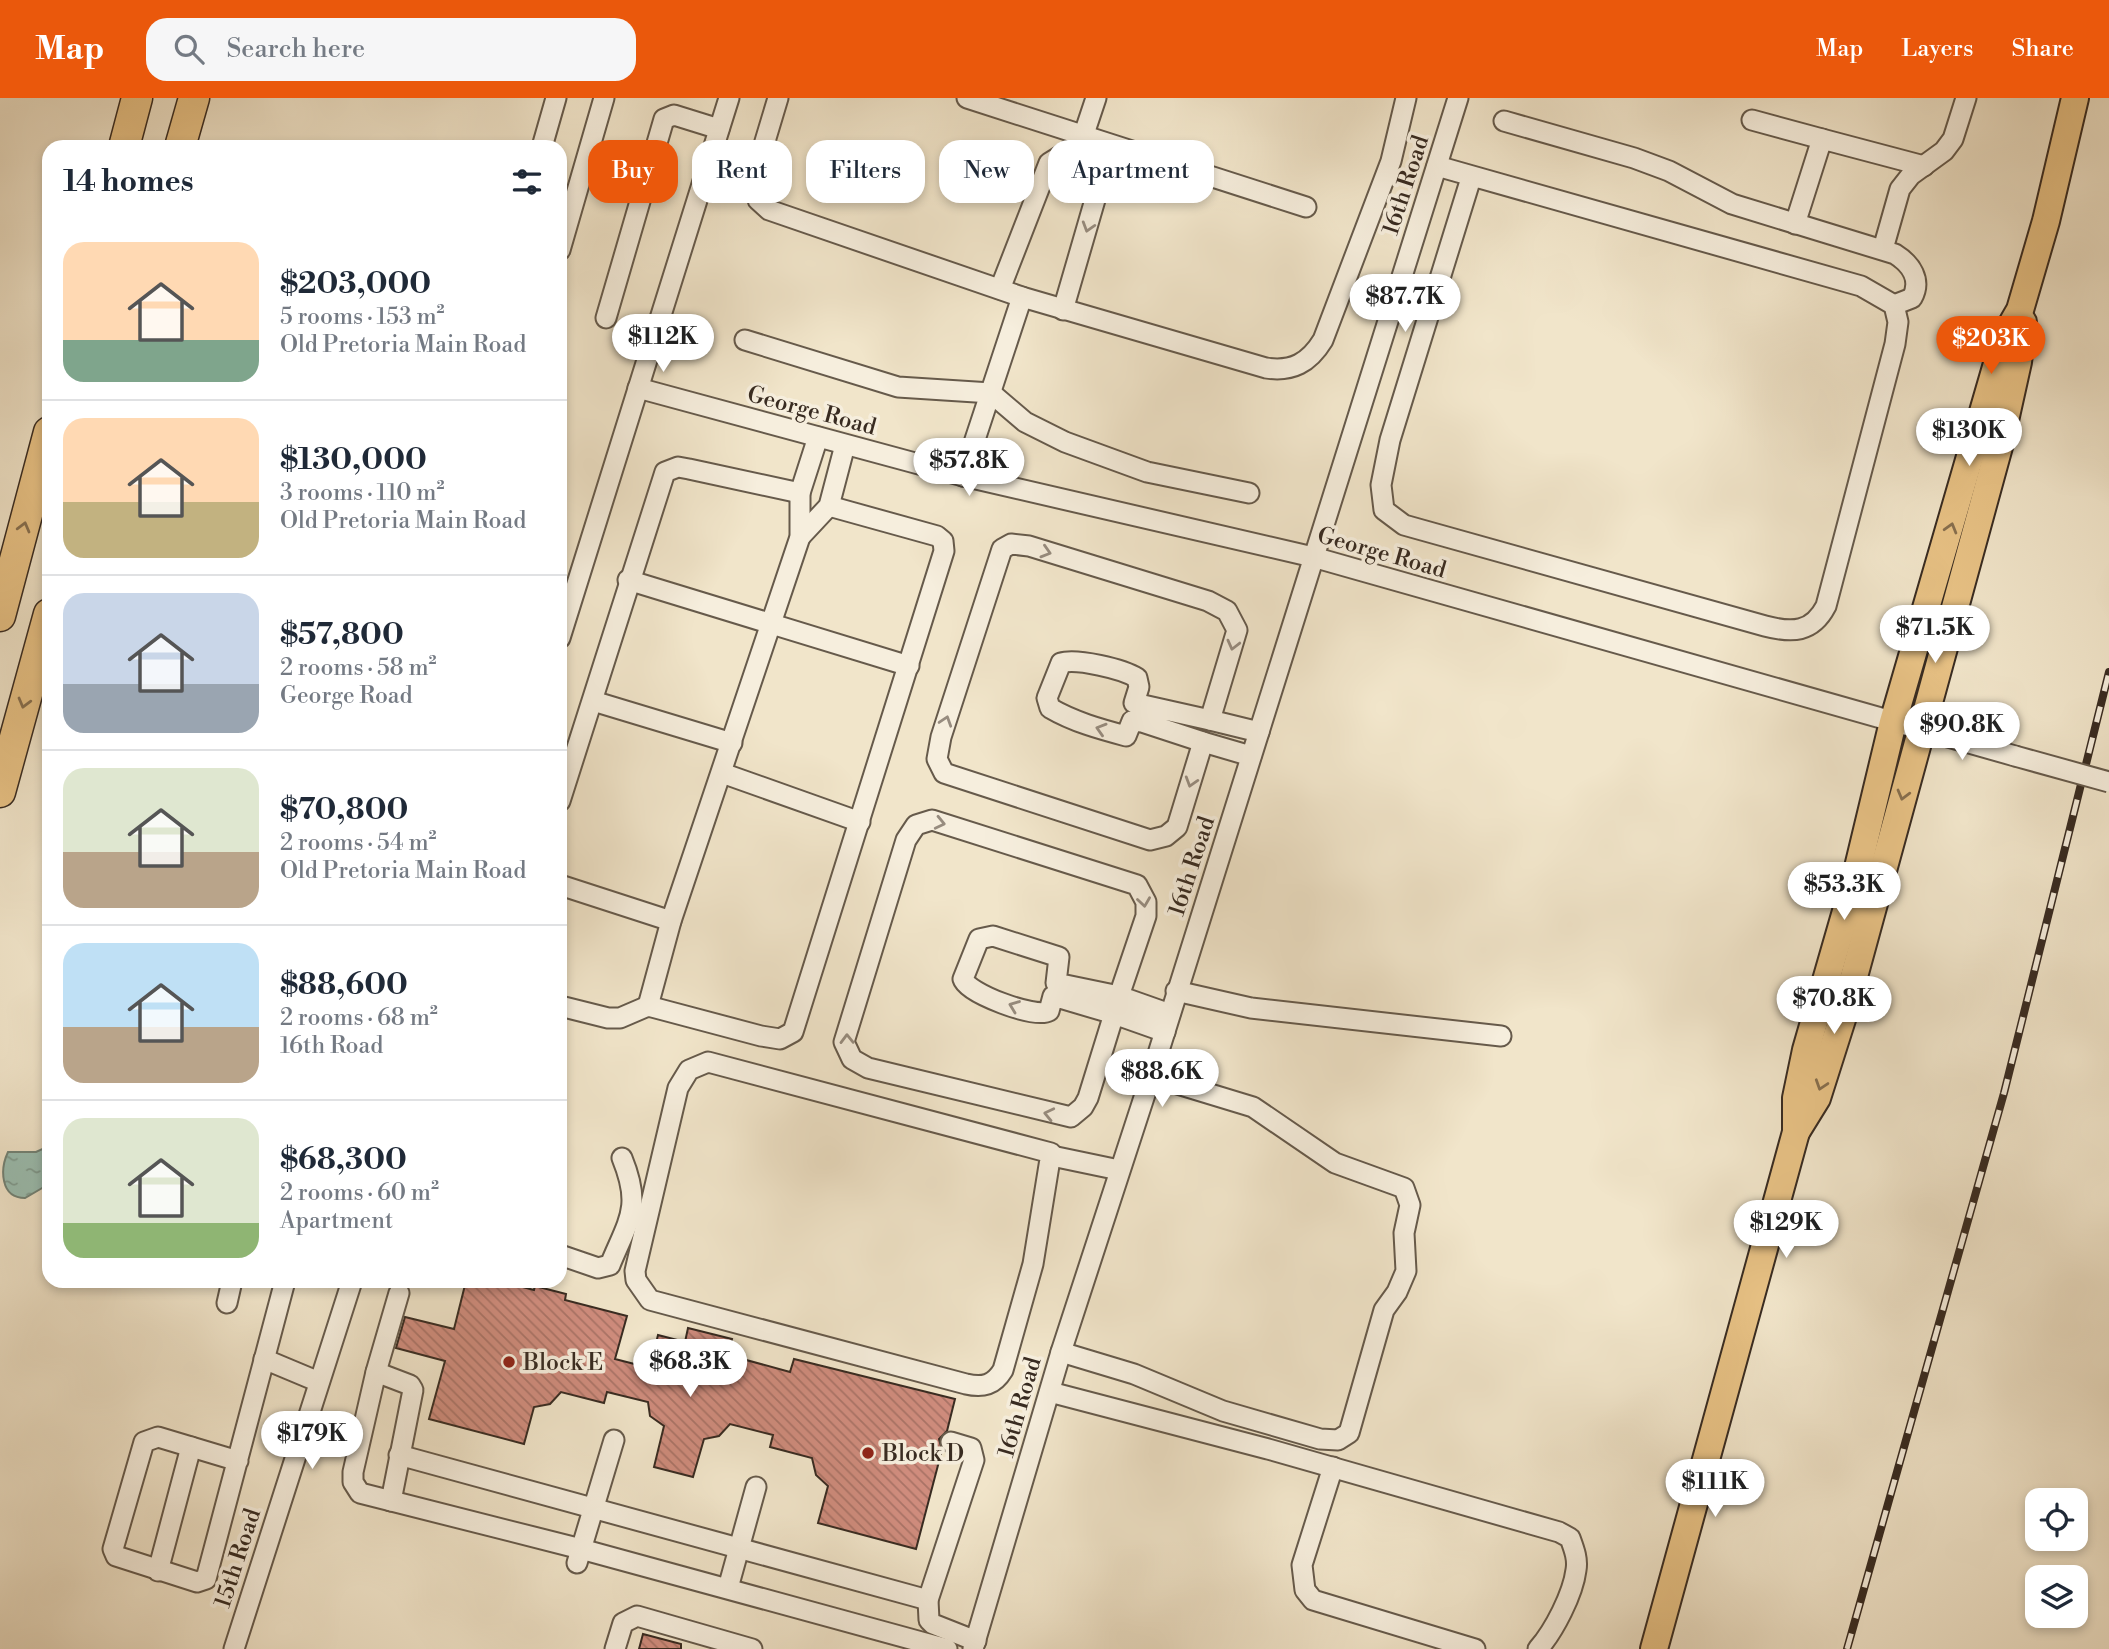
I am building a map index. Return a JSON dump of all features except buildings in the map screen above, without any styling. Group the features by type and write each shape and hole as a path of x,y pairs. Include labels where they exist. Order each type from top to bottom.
{"highway":[{"path":"126,140 137,98"},
{"path":"182,140 194,98"},
{"path":"0,617 42,458"},
{"path":"0,792 42,639"}],"main road":[{"path":"1654,1649 1796,1132 1796,1098 1806,1050 1854,880 1893,722 2005,337 2020,310 2046,221 2075,98"},
{"path":"1796,1132 1817,1098 1836,1036 2003,430 2022,333 2020,310"}],"street":[{"path":"544,140 556,98"},
{"path":"567,226 604,98"},
{"path":"778,98 754,178 758,200 769,210 1063,310 1281,370 1307,360 1323,340 1391,161 1406,98"},
{"path":"967,98 1082,138 1306,207"},
{"path":"1000,289 1049,163 1082,138 1096,98"},
{"name":"16th Road","path":"975,1645 1061,1352 1168,1023 1458,98"},
{"path":"1883,249 1900,189 1905,180 1944,151 1953,138 1966,98"},
{"path":"567,616 727,99"},
{"path":"606,318 664,119 674,115 719,129"},
{"path":"1752,120 1924,166"},
{"path":"1437,166 1471,178 1861,286 1894,304 1912,298 1916,277 1907,262 1883,249 1732,205 1670,171 1504,121"},
{"path":"1063,310 1101,179 1096,161 1082,138"},
{"path":"1796,224 1822,139"},
{"path":"1471,178 1382,472 1384,510 1404,525 1765,626 1792,632 1806,628 1818,620 1826,606 1895,344 1898,322 1894,304"},
{"path":"963,477 1022,297"},
{"path":"745,340 898,387 991,393 1025,422 1065,442 1147,472 1249,493"},
{"name":"George Road","path":"638,388 963,477 1313,557 2109,782"},
{"path":"648,1006 671,921 800,537 800,493 818,437"},
{"path":"800,537 829,506 845,444"},
{"path":"567,780 658,484 665,472 671,468 690,469 800,493"},
{"path":"567,1008 608,1018 621,1018 648,1006 761,1036 788,1037 793,1032 940,566 943,541 925,531 829,506"},
{"path":"1203,742 1177,827 1166,836 1154,839 1132,835 944,773 937,759 941,737 1003,549 1011,544 1029,546 1208,601 1227,611 1237,630 1210,720"},
{"path":"628,580 909,666"},
{"path":"1067,662 1132,674 1139,681 1133,712 1129,734 1114,733 1058,713 1050,708 1047,698 1057,670 1067,662"},
{"path":"593,701 732,743"},
{"path":"1133,712 1210,720 1259,732"},
{"path":"1133,712 1152,724 1251,755"},
{"path":"722,773 860,822"},
{"path":"932,820 1125,879 1142,889 1146,916 1117,1005 1088,1098 1078,1113 1071,1117 868,1068 852,1059 844,1042 845,1031 906,840 911,830 923,821 932,820"},
{"path":"567,887 671,921"},
{"path":"993,936 1059,957 1055,989 1049,1011 1036,1015 973,990 963,979 979,939 993,936"},
{"path":"1055,989 1117,1005 1168,1023"},
{"path":"1176,991 1251,1008 1501,1036"},
{"path":"708,1062 1048,1151 1051,1161 1033,1264 1003,1370 988,1385 966,1384 663,1306 650,1300 636,1280 635,1270 678,1088 689,1070 708,1062"},
{"path":"1061,1352 1134,1374 1223,1411 1320,1439 1338,1440 1349,1433 1384,1310 1397,1292 1406,1271 1404,1233 1410,1205 1404,1188 1335,1163 1253,1107 1151,1076"},
{"path":"567,1257 598,1268 610,1265 632,1211 634,1194 622,1158"},
{"path":"1051,1161 1117,1176"},
{"path":"227,1303 230,1288"},
{"path":"238,1461 158,1437 144,1442 113,1549 124,1560 197,1582 205,1579 238,1461 283,1288"},
{"name":"15th Road","path":"234,1649 350,1288"},
{"path":"399,1293 376,1372 353,1478 360,1493 579,1556 728,1588 947,1649"},
{"path":"264,1359 319,1382"},
{"path":"376,1372 410,1385 413,1390 391,1501"},
{"path":"1050,1392 1333,1467 1559,1532 1570,1538 1576,1555 1576,1571 1567,1598 1538,1649"},
{"path":"579,1556 614,1440"},
{"path":"951,1442 971,1448 974,1460 928,1600 931,1623 975,1645"},
{"path":"158,1571 191,1447"},
{"path":"399,1455 928,1600"},
{"path":"1333,1467 1302,1565 1304,1590 1313,1600 1475,1649"},
{"path":"728,1588 756,1487"},
{"path":"615,1649 623,1623 637,1616 752,1649"}],"water":[{"path":"42,1149 42,1188 25,1198 17,1197 11,1193 4,1181 5,1159 8,1152 36,1152"}],"railway":[{"path":"1847,1649 2004,1093 2109,672"}],"place":[{"name":"Block E","path":"509,1362"},
{"name":"Block D","path":"868,1453"}]}
